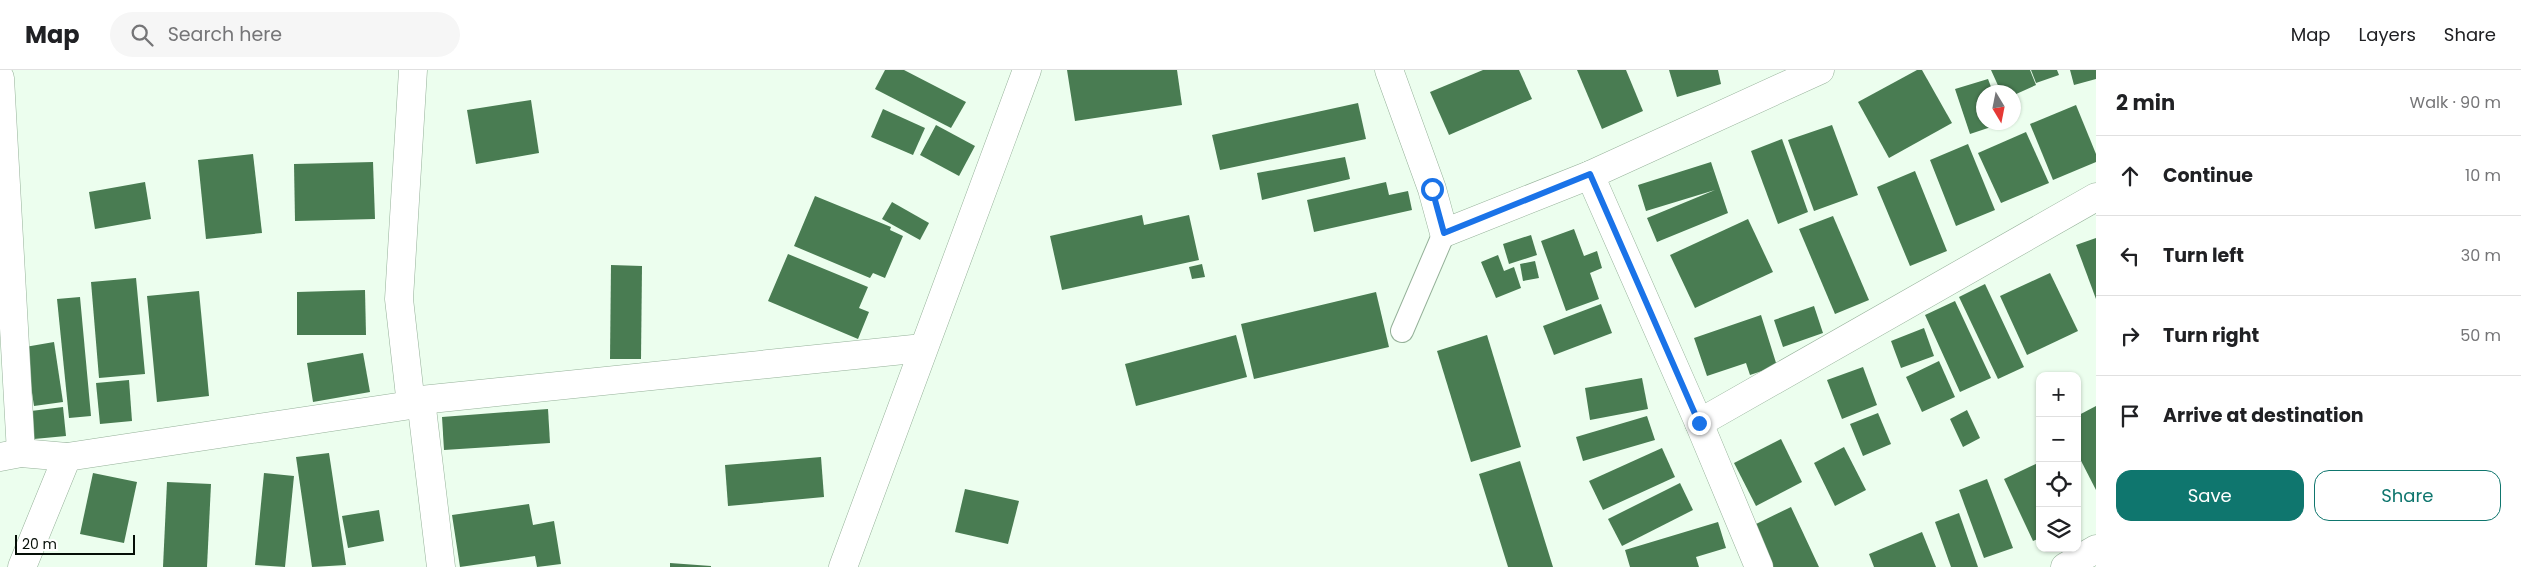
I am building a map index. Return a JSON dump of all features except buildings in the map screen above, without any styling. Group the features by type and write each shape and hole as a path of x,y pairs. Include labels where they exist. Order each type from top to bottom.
{"street":[{"path":"413,70 400,299 441,567"},
{"path":"844,567 923,348 1027,70"},
{"path":"1389,70 1432,189 1444,233 1590,174 1820,70"},
{"path":"0,78 11,455 67,457 416,402 923,348"},
{"path":"1590,174 1699,423 1759,567"},
{"path":"1699,423 2096,197"},
{"path":"22,567 67,457"},
{"path":"2065,567 2096,550"}],"lane":[{"path":"1402,331 1444,233"}],"route":[{"path":"1432,189 1444,233 1590,174 1699,423"}]}
